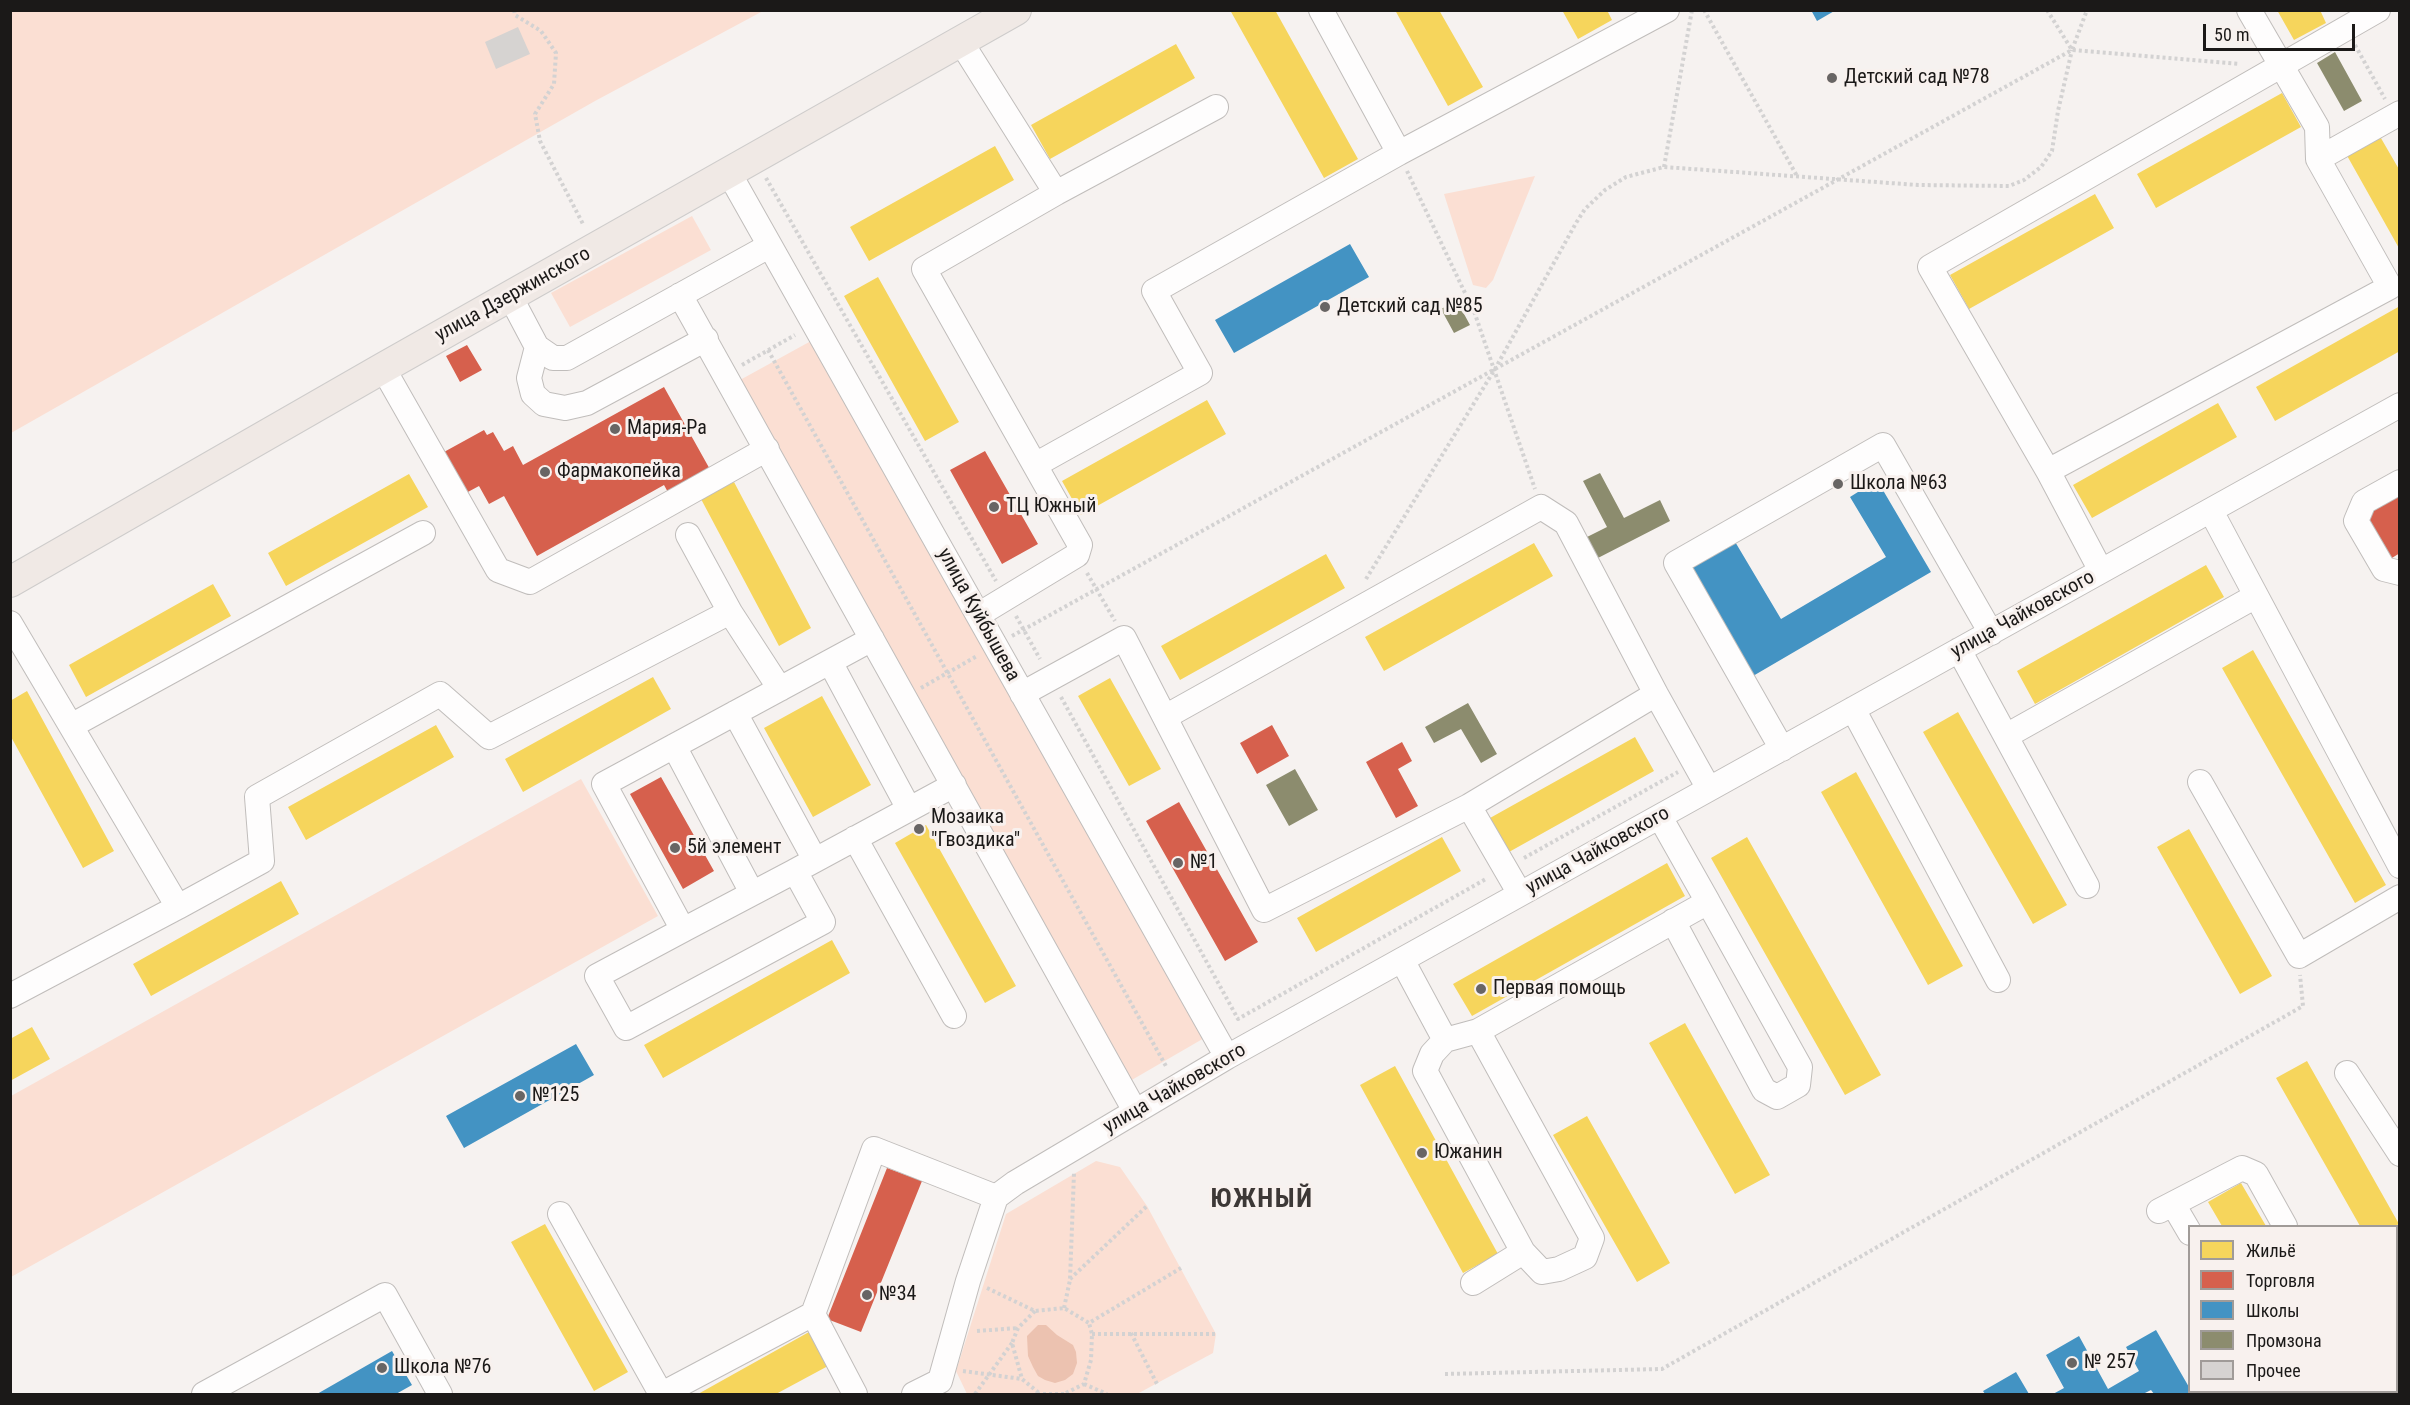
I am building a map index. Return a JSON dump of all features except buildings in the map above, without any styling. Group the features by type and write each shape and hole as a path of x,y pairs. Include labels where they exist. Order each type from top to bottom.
{"main road":[{"name":"улица Дзержинского","path":"10,582 1016,10"}],"street":[{"path":"1321,10 1399,153"},
{"path":"1035,465 1200,373 1154,291 1638,18 1667,10"},
{"path":"2048,471 2390,287 2318,159 2317,127 2249,10"},
{"path":"2101,571 2048,471 1930,267 2378,10"},
{"path":"961,42 1056,193"},
{"path":"978,615 1077,555 1080,545 924,269 1215,106"},
{"path":"2318,159 2397,114"},
{"name":"улица Куйбышева","path":"729,173 1227,1057"},
{"path":"510,296 537,347 553,358 567,358 769,246"},
{"path":"680,295 1135,1111"},
{"path":"537,347 529,378 533,394 544,404 565,408 587,403 706,339"},
{"path":"383,368 498,570 530,582 767,449"},
{"name":"улица Чайковского","path":"996,1197 1015,1183 1227,1057 2400,405"},
{"path":"1782,748 1676,563 1883,445 1991,633"},
{"path":"2400,482 2364,502 2356,521 2384,569 2400,573"},
{"path":"1165,717 1541,507 1566,523 1709,789"},
{"path":"2211,511 2400,866"},
{"path":"71,726 423,532"},
{"path":"688,535 730,612 780,689"},
{"path":"2006,736 2256,596"},
{"path":"10,996 262,861 257,797 440,694 489,737 730,612"},
{"path":"10,623 178,908"},
{"path":"1022,694 1124,638 1264,910 1469,806 1656,694"},
{"path":"683,930 604,784 872,639"},
{"path":"1959,650 2087,886"},
{"path":"830,662 909,809"},
{"path":"1853,709 1998,980"},
{"path":"735,713 805,865 823,922 626,1029 597,976 805,865 954,785"},
{"path":"674,746 752,893"},
{"path":"2200,782 2299,956 2400,897"},
{"path":"1469,806 1520,894"},
{"path":"1660,816 1800,1067 1798,1085 1777,1097 1764,1090 1673,921"},
{"path":"855,838 954,1016"},
{"path":"1479,1030 1592,1238 1585,1257 1559,1269 1542,1272 1523,1252 1425,1071 1432,1054 1445,1040 1479,1030 1708,902"},
{"path":"1402,960 1445,1040"},
{"path":"2347,1073 2400,1154"},
{"path":"560,1214 662,1394 813,1314 874,1149 996,1197 968,1281 948,1382 914,1395"},
{"path":"2188,1231 2166,1208 2242,1168 2256,1173 2284,1225"},
{"path":"1473,1283 1523,1252"},
{"path":"204,1395 385,1295 440,1395"},
{"path":"813,1314 855,1395"}],"path":[{"path":"514,10 515,15 541,31 556,53 554,84 535,114 540,141 596,248"},
{"path":"1664,167 1692,10"},
{"path":"1704,10 1797,176"},
{"path":"2047,10 2072,50"},
{"path":"1342,618 1495,369 1585,209 1605,190 1626,177 1664,167 1980,187 2009,186 2024,180 2041,167 2052,151 2058,111 2072,50 2087,10"},
{"path":"2346,30 2397,114"},
{"path":"905,698 995,645 2072,50 2281,67"},
{"path":"1399,153 1475,314 1541,507"},
{"path":"726,374 814,325"},
{"path":"768,350 1178,1087"},
{"path":"1077,555 1124,638"},
{"path":"1238,1019 1694,763"},
{"path":"1445,1374 1662,1369 2303,1006 2299,956"},
{"path":"1064,1308 1070,1280 1074,1173"},
{"path":"1070,1280 1147,1206"},
{"path":"1089,1323 1181,1268"},
{"path":"983,1286 1035,1311 1064,1308 1089,1323 1092,1334 1091,1360 1084,1384 1066,1394 1037,1394 1022,1379 1012,1343"},
{"path":"975,1395 1012,1343 1018,1328 1035,1311"},
{"path":"969,1331 1018,1328"},
{"path":"1092,1334 1216,1334"},
{"path":"1131,1334 1157,1384"},
{"path":"948,1382 989,1375 1022,1379"},
{"path":"1084,1384 1107,1395"}],"shaded area":[{"path":"11,11 763,11 595,101 11,433"},
{"path":"1535,176 1493,280 1486,288 1473,285 1444,194"},
{"path":"692,216 711,250 570,327 551,293"},
{"path":"811,341 1206,1037 1130,1081 740,380"},
{"path":"581,779 658,916 11,1277 11,1096"},
{"path":"1096,1161 1120,1167 1147,1206 1216,1334 1213,1353 1137,1394 967,1394 956,1371 1006,1214"},
{"path":"1038,1325 1046,1325 1073,1345 1077,1363 1073,1374 1065,1380 1055,1383 1045,1380 1038,1376 1033,1367 1028,1356 1027,1336"}],"place":[{"name":"Детский сад №78","path":"1832,78"},
{"name":"Детский сад №85","path":"1325,307"},
{"name":"Мария-Ра","path":"615,429"},
{"name":"Фармакопейка","path":"545,472"},
{"name":"Школа №63","path":"1838,484"},
{"name":"ТЦ Южный","path":"994,507"},
{"name":"Мозаика \"Гвоздика\"","path":"919,829"},
{"name":"5й элемент","path":"675,848"},
{"name":"№1","path":"1178,863"},
{"name":"Первая помощь","path":"1481,989"},
{"name":"№125","path":"520,1096"},
{"name":"Южанин","path":"1422,1153"},
{"name":"№34","path":"867,1295"},
{"name":"№ 257","path":"2072,1363"},
{"name":"Школа №76","path":"382,1368"}],"district":[{"name":"ЮЖНЫЙ","path":"1262,1200"}]}
